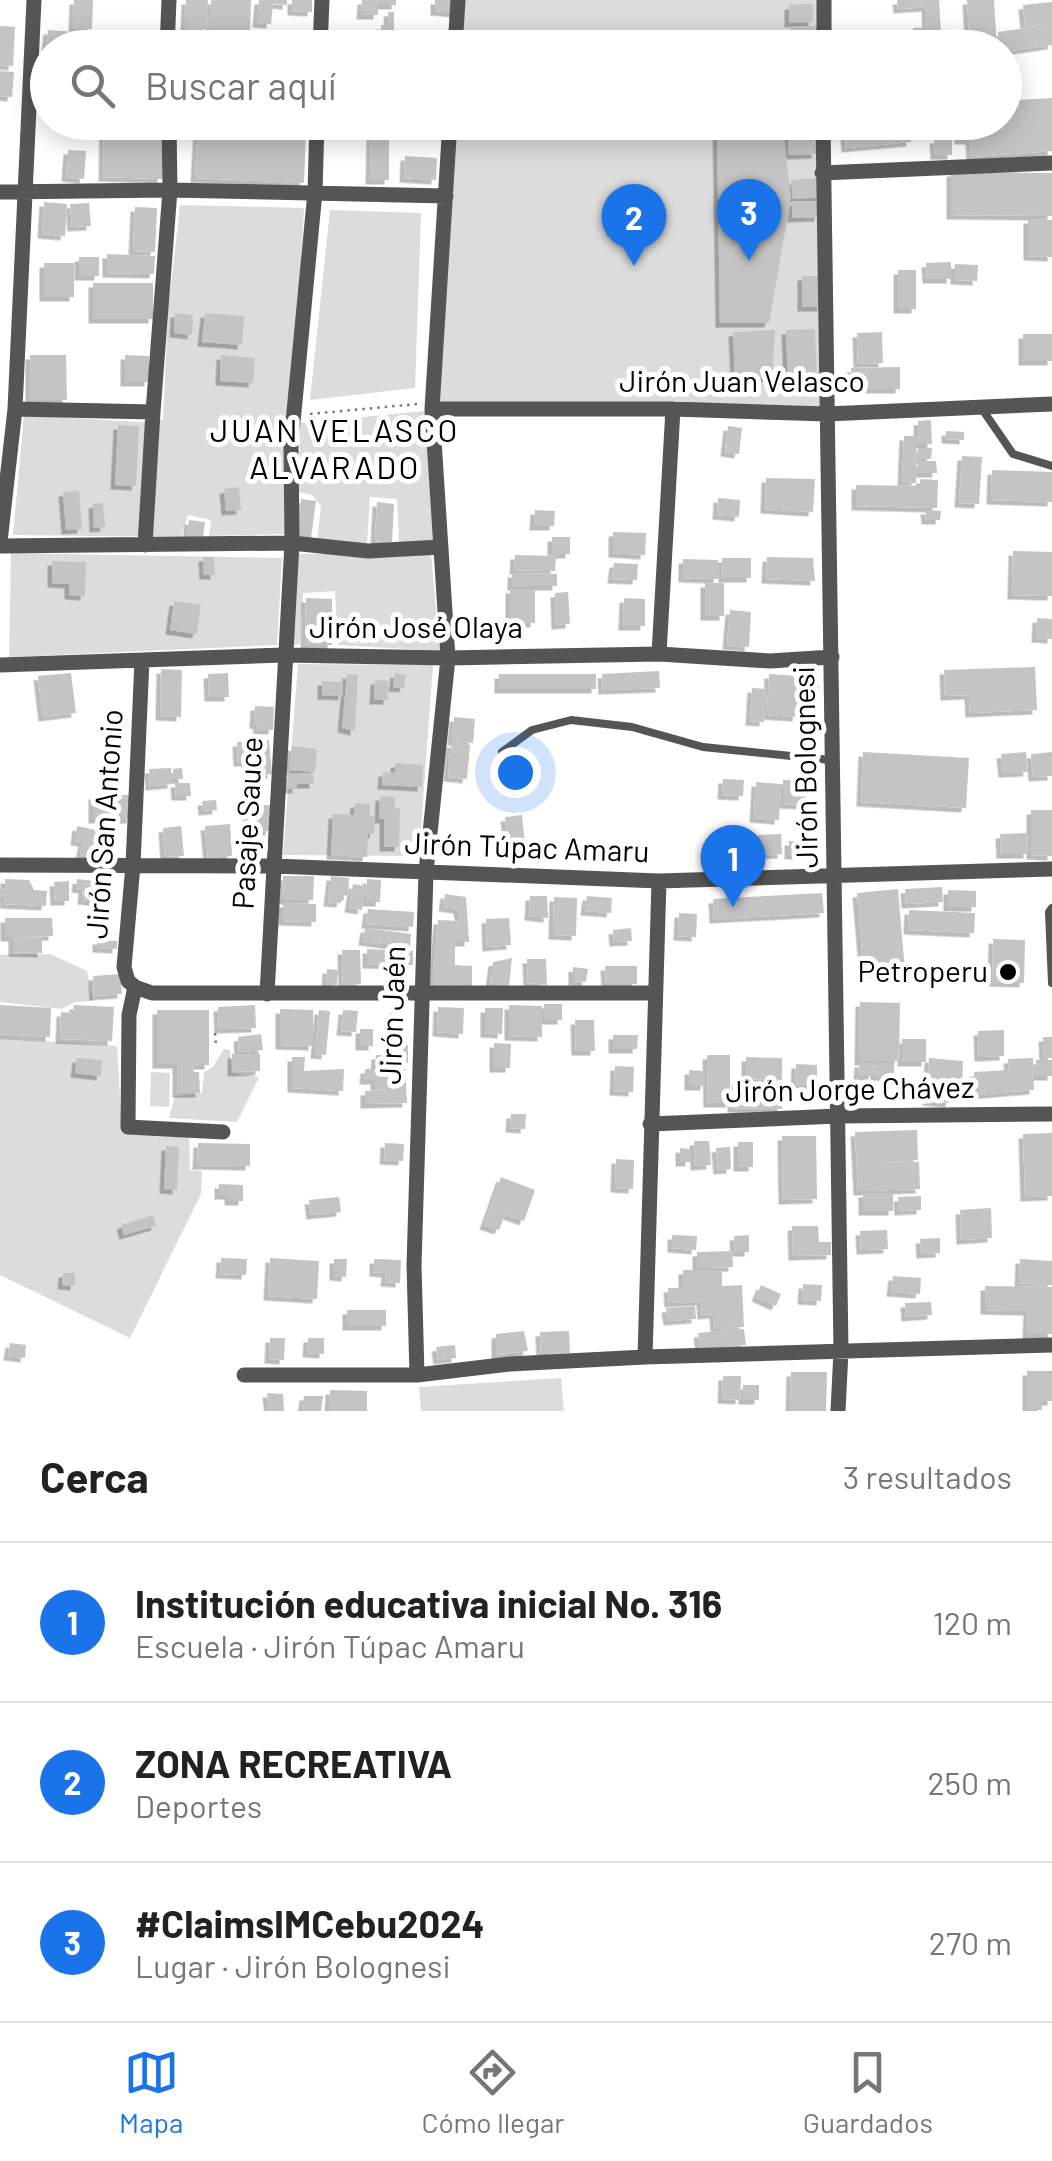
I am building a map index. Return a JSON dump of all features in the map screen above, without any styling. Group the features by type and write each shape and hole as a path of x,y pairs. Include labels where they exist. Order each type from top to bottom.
{"street":[{"path":"32,30 34,0"},
{"path":"168,30 169,0"},
{"path":"321,30 322,0"},
{"path":"456,30 458,0"},
{"path":"824,0 824,30"},
{"path":"30,77 15,409 0,544 292,543 368,550 441,547"},
{"path":"145,544 170,190 169,140"},
{"path":"314,192 316,140"},
{"path":"432,406 449,140"},
{"name":"Jirón Bolognesi","path":"823,140 836,876 841,1351 838,1411"},
{"path":"822,173 1052,163"},
{"path":"0,192 170,190 446,196"},
{"name":"Pasaje Sauce","path":"267,994 292,543 294,416 314,192"},
{"name":"Jirón Juan Velasco","path":"432,406 827,414 1052,404"},
{"name":"Jirón Jaén","path":"417,1375 414,1265 426,872 448,658 432,406"},
{"path":"15,409 154,412"},
{"path":"659,654 672,409"},
{"name":"Jirón José Olaya","path":"0,665 284,655 448,658 659,654 770,661 832,657"},
{"name":"Jirón San Antonio","path":"142,660 134,865 124,967 128,981 135,987 129,1015 128,1127 222,1132"},
{"name":"Jirón Túpac Amaru","path":"0,864 274,866 659,880 1052,870"},
{"path":"646,1357 659,880"},
{"path":"135,987 152,993 655,993"},
{"name":"Jirón Jorge Chávez","path":"650,1124 838,1116 1052,1114"},
{"path":"244,1376 417,1375 510,1364 646,1357 1052,1345"}],"lane":[{"path":"980,406 1013,454 1052,466"},
{"path":"502,752 532,730 571,720 632,726 702,747 834,760"},
{"path":"1052,908 1052,983"}],"path":[{"path":"294,416 432,406"},
{"path":"215,1033 216,1046"}],"shaded area":[{"path":"458,0 825,0 825,30 456,30"},
{"path":"449,140 825,140 827,414 432,409"},
{"path":"180,205 304,208 286,534 209,536 211,520 188,515 181,537 13,535 24,415 163,420 168,312"},
{"path":"330,210 421,213 415,388 310,400"},
{"path":"425,411 435,543 399,543 397,499 370,497 367,544 317,541 321,506 312,495 299,492 300,423"},
{"path":"11,553 282,558 277,645 9,657"},
{"path":"298,554 431,554 440,651 338,645 335,591 303,593 300,644 292,645"},
{"path":"298,664 433,665 419,856 283,855"},
{"path":"50,954 87,971 93,1001 75,1002 62,1009 0,1002 0,955"},
{"path":"0,1038 117,1046 122,1133 189,1134 190,1170 202,1171 201,1194 130,1338 0,1275"},
{"path":"224,1049 230,1050 232,1073 259,1077 237,1122 169,1118 175,1096 202,1093 204,1072 213,1067"},
{"path":"151,1072 170,1073 169,1107 150,1106"},
{"path":"561,1378 564,1411 421,1411 419,1387"}],"building":[{"path":"74,0 93,0 92,29 73,29"},
{"path":"186,0 208,0 207,29 185,28"},
{"path":"211,0 251,0 250,30 209,30"},
{"path":"259,0 287,0 287,5 273,4 271,24 257,23"},
{"path":"292,0 312,0 312,12 292,11"},
{"path":"362,0 396,0 396,5 378,5 378,15 361,15"},
{"path":"435,0 457,0 457,13 435,11"},
{"path":"897,0 939,0 941,30 913,30 927,27 926,7 898,9"},
{"path":"967,0 994,0 996,30 969,30"},
{"path":"1052,2 1052,45 1022,49 1022,30 1011,30 1045,25 1025,26 1023,5"},
{"path":"813,4 813,22 789,23 789,5"},
{"path":"388,12 394,12 394,30 381,30 381,25 389,25"},
{"path":"0,26 15,27 13,66 0,65"},
{"path":"817,26 817,30 790,30"},
{"path":"0,71 14,72 12,97 0,96"},
{"path":"1052,98 1052,151 971,157 970,140 1022,140 1022,100"},
{"path":"104,140 163,140 162,179 103,177"},
{"path":"197,140 306,140 304,183 195,178"},
{"path":"371,140 389,140 389,180 370,180"},
{"path":"717,140 784,140 791,199 769,323 720,323"},
{"path":"788,140 816,140 816,154 789,155"},
{"path":"845,140 911,140 911,142 846,148"},
{"path":"934,140 952,140 952,155 935,155"},
{"path":"68,150 86,151 84,179 66,177"},
{"path":"405,156 437,158 436,180 404,178"},
{"path":"951,172 1052,173 1052,216 951,215"},
{"path":"820,178 821,197 793,199 791,180"},
{"path":"792,201 818,201 819,217 792,218"},
{"path":"44,202 67,204 65,236 42,234"},
{"path":"89,203 91,226 72,227 70,204"},
{"path":"135,207 157,208 155,252 133,251"},
{"path":"1028,219 1052,220 1052,257 1028,256"},
{"path":"107,254 155,256 154,274 107,273"},
{"path":"79,257 99,257 99,276 79,276"},
{"path":"951,262 951,279 927,279 926,263"},
{"path":"44,263 74,263 74,297 44,297"},
{"path":"955,264 978,265 977,281 955,280"},
{"path":"898,270 916,270 916,309 898,309"},
{"path":"802,276 822,276 822,307 802,307"},
{"path":"93,283 153,283 153,319 93,319"},
{"path":"175,313 193,315 192,335 174,333"},
{"path":"205,313 244,316 242,345 202,342"},
{"path":"815,329 817,382 788,383 786,330"},
{"path":"775,330 772,378 735,377 733,332"},
{"path":"882,332 883,363 858,364 857,333"},
{"path":"1023,334 1052,334 1052,361 1023,361"},
{"path":"30,355 66,355 67,400 30,400"},
{"path":"125,355 149,356 149,382 125,382"},
{"path":"221,355 255,358 253,383 220,381"},
{"path":"900,367 900,389 852,389 851,368"},
{"path":"931,420 932,444 919,444 918,421"},
{"path":"118,425 139,426 136,486 115,485"},
{"path":"728,426 742,428 739,454 725,452"},
{"path":"946,431 964,432 964,440 946,439"},
{"path":"904,436 917,436 916,483 902,483"},
{"path":"918,448 932,448 931,459 918,459"},
{"path":"962,456 982,457 979,504 959,503"},
{"path":"918,461 936,461 937,473 918,473"},
{"path":"992,470 1052,472 1052,502 991,500"},
{"path":"766,478 815,479 813,512 765,509"},
{"path":"920,479 938,480 937,508 856,506 856,485 920,486"},
{"path":"239,487 241,510 226,511 224,489"},
{"path":"79,491 82,529 66,530 63,492"},
{"path":"718,498 740,500 739,517 717,515"},
{"path":"301,499 316,501 311,538 296,536"},
{"path":"377,502 394,504 392,542 375,541"},
{"path":"103,503 105,527 94,528 93,504"},
{"path":"535,510 555,511 554,526 534,526"},
{"path":"925,510 941,511 940,520 926,520"},
{"path":"189,520 205,522 203,538 187,536"},
{"path":"613,532 646,533 645,555 613,553"},
{"path":"552,537 570,537 570,554 552,554"},
{"path":"1013,551 1052,552 1052,596 1012,595"},
{"path":"515,555 556,556 555,571 514,570"},
{"path":"203,557 214,557 215,575 204,575"},
{"path":"767,557 813,558 815,581 766,579"},
{"path":"722,558 751,558 751,578 723,578"},
{"path":"683,559 718,560 718,579 683,578"},
{"path":"52,561 86,562 85,596 69,595 69,584 52,583"},
{"path":"614,563 638,564 637,580 612,579"},
{"path":"512,573 557,574 557,586 512,586"},
{"path":"705,583 724,583 724,616 705,616"},
{"path":"510,589 535,589 535,623 510,622"},
{"path":"568,592 570,624 556,625 555,593"},
{"path":"306,598 332,599 332,645 305,645"},
{"path":"624,598 645,599 645,626 623,626"},
{"path":"174,601 201,605 197,634 170,630"},
{"path":"730,610 751,612 749,647 727,645"},
{"path":"1037,618 1052,619 1052,639 1036,638"},
{"path":"1035,667 1037,710 970,713 969,695 945,696 944,670"},
{"path":"161,669 182,670 181,717 160,716"},
{"path":"659,671 660,688 603,690 602,674"},
{"path":"71,673 76,713 43,717 38,676"},
{"path":"228,673 229,697 209,697 208,674"},
{"path":"395,673 406,675 404,688 393,687"},
{"path":"347,674 358,675 355,731 342,728"},
{"path":"499,674 596,674 596,689 499,689"},
{"path":"769,674 800,676 797,717 767,715"},
{"path":"803,676 819,677 817,751 809,751 810,718 802,718"},
{"path":"375,680 388,681 388,700 374,700"},
{"path":"322,681 343,682 343,696 322,695"},
{"path":"752,688 766,689 764,722 750,721"},
{"path":"255,706 274,707 273,730 257,730"},
{"path":"454,717 475,719 473,743 452,741"},
{"path":"269,740 272,774 264,775 264,768 246,769 246,762 238,762 237,742"},
{"path":"451,743 470,745 467,779 448,777"},
{"path":"292,746 317,749 315,772 290,770"},
{"path":"863,752 969,758 966,808 861,802"},
{"path":"1026,752 1028,772 1003,773 1001,754"},
{"path":"1052,752 1052,776 1033,777 1031,754"},
{"path":"395,763 423,765 422,787 382,785 383,772 395,773"},
{"path":"171,768 172,784 150,786 149,769"},
{"path":"182,768 183,779 174,779 173,769"},
{"path":"313,773 314,784 297,784 297,789 288,789 287,774"},
{"path":"723,779 744,780 743,796 722,795"},
{"path":"783,780 806,781 806,805 783,804"},
{"path":"756,782 781,784 779,820 754,818"},
{"path":"175,783 190,783 191,796 176,796"},
{"path":"93,795 131,795 131,819 93,819"},
{"path":"380,796 395,797 395,808 400,808 399,847 384,847"},
{"path":"216,800 217,810 203,811 202,801"},
{"path":"355,803 370,804 370,816 375,817 374,834 368,834 367,857 331,855 333,814 354,815"},
{"path":"247,805 270,805 270,831 247,831"},
{"path":"1031,810 1052,810 1052,856 1031,855"},
{"path":"522,815 525,845 509,847 505,817"},
{"path":"230,824 232,856 208,858 205,826"},
{"path":"77,826 100,831 95,858 80,855 83,842 75,841"},
{"path":"181,826 184,856 165,857 163,828"},
{"path":"1027,833 1028,854 1001,854 1000,834"},
{"path":"781,834 782,854 759,855 758,835"},
{"path":"789,841 818,842 818,855 789,855"},
{"path":"283,876 314,876 313,900 282,900"},
{"path":"331,876 349,878 348,896 342,895 341,903 328,902"},
{"path":"5,879 29,880 34,890 47,891 46,906 4,904 0,888 5,889"},
{"path":"77,879 113,883 111,903 82,900 83,889 76,888"},
{"path":"367,879 381,880 380,902 366,902"},
{"path":"69,881 69,901 55,901 54,882"},
{"path":"353,884 365,886 362,910 349,908"},
{"path":"942,887 943,902 906,904 905,889"},
{"path":"898,889 905,971 864,974 857,893"},
{"path":"948,890 976,891 976,907 948,907"},
{"path":"822,893 824,913 714,919 713,899"},
{"path":"445,894 466,897 469,942 455,942 455,965 472,966 472,987 433,984 438,920 460,921 458,909 443,907"},
{"path":"530,896 547,896 548,918 529,916"},
{"path":"587,896 612,898 611,913 585,911"},
{"path":"554,897 577,898 576,936 553,935"},
{"path":"283,903 316,904 316,922 283,921"},
{"path":"368,909 414,912 413,927 366,924"},
{"path":"909,910 975,913 974,933 908,930"},
{"path":"679,913 697,914 696,937 678,936"},
{"path":"5,918 52,918 53,936 19,937 42,938 42,953 13,952 13,937 5,937"},
{"path":"509,918 511,945 487,947 486,919"},
{"path":"365,928 411,934 410,947 363,941"},
{"path":"631,928 632,941 614,942 613,930"},
{"path":"993,939 1025,940 1024,983 992,982"},
{"path":"97,940 117,941 117,949 97,948"},
{"path":"367,949 413,951 413,965 367,964"},
{"path":"342,950 360,950 361,984 343,985"},
{"path":"512,958 509,986 490,983 493,962"},
{"path":"527,959 546,959 547,985 528,983"},
{"path":"605,966 637,966 637,984 606,984"},
{"path":"573,967 588,969 586,982 573,981"},
{"path":"327,969 338,970 337,985 326,985"},
{"path":"120,974 122,994 94,996 93,976"},
{"path":"860,1002 900,1003 899,1061 859,1061"},
{"path":"544,1004 562,1004 562,1020 544,1020"},
{"path":"0,1005 51,1008 50,1037 0,1034"},
{"path":"74,1005 114,1007 112,1041 60,1039 61,1012 73,1013"},
{"path":"255,1005 256,1028 219,1029 218,1007"},
{"path":"509,1005 542,1006 542,1037 509,1036"},
{"path":"438,1007 464,1008 463,1034 437,1032"},
{"path":"485,1008 503,1008 502,1034 485,1033"},
{"path":"280,1009 313,1010 313,1046 280,1045"},
{"path":"157,1010 209,1010 209,1065 193,1065 194,1072 199,1072 200,1093 177,1093 177,1064 157,1064"},
{"path":"319,1010 330,1011 326,1055 315,1054"},
{"path":"343,1010 358,1011 356,1032 341,1031"},
{"path":"390,1013 399,1013 398,1040 389,1040"},
{"path":"575,1020 594,1020 595,1051 576,1051"},
{"path":"360,1029 373,1029 373,1046 360,1046"},
{"path":"1004,1030 1004,1056 979,1057 978,1031"},
{"path":"261,1034 263,1050 239,1052 238,1037"},
{"path":"613,1035 638,1035 637,1049 613,1049"},
{"path":"1043,1037 1052,1037 1052,1058 1044,1058"},
{"path":"902,1039 926,1039 926,1062 902,1062"},
{"path":"494,1043 511,1044 510,1068 494,1068"},
{"path":"388,1044 408,1045 408,1063 390,1062 390,1068 375,1067 376,1055 387,1055"},
{"path":"232,1054 260,1054 260,1071 232,1072"},
{"path":"707,1055 730,1055 730,1103 708,1103"},
{"path":"292,1057 305,1057 304,1071 344,1069 343,1091 292,1088"},
{"path":"746,1057 782,1058 782,1080 746,1079"},
{"path":"77,1058 102,1060 101,1076 75,1073"},
{"path":"929,1058 963,1061 962,1087 951,1086 950,1103 927,1101"},
{"path":"1033,1058 1034,1090 975,1095 974,1072 1009,1070 1008,1059"},
{"path":"1036,1060 1052,1060 1052,1076 1037,1076"},
{"path":"859,1063 874,1063 873,1076 858,1076"},
{"path":"875,1063 894,1063 894,1077 875,1076"},
{"path":"796,1064 817,1065 817,1085 795,1084"},
{"path":"615,1066 634,1067 633,1092 614,1091"},
{"path":"365,1069 405,1069 407,1103 365,1104 365,1091 388,1090 375,1089 375,1080 364,1080"},
{"path":"689,1070 705,1071 705,1086 689,1086"},
{"path":"732,1085 783,1086 782,1109 732,1108"},
{"path":"511,1114 526,1114 525,1129 510,1128"},
{"path":"917,1130 918,1160 878,1163 919,1162 920,1189 858,1191 855,1132"},
{"path":"1052,1133 1052,1196 1025,1197 1023,1134"},
{"path":"782,1136 816,1136 817,1199 783,1200"},
{"path":"694,1141 709,1141 711,1165 695,1166"},
{"path":"738,1142 753,1142 753,1167 738,1167"},
{"path":"198,1143 250,1144 250,1166 197,1165"},
{"path":"385,1143 404,1144 403,1161 384,1160"},
{"path":"166,1146 179,1147 177,1190 164,1189"},
{"path":"730,1147 731,1169 718,1170 716,1148"},
{"path":"680,1148 690,1149 690,1162 680,1162"},
{"path":"616,1159 634,1160 633,1189 615,1188"},
{"path":"501,1177 535,1190 524,1221 505,1214 499,1230 484,1225"},
{"path":"219,1184 243,1185 243,1201 229,1201 229,1195 219,1195"},
{"path":"863,1193 893,1193 893,1211 863,1211"},
{"path":"921,1196 921,1210 899,1211 898,1197"},
{"path":"339,1197 341,1212 311,1215 309,1200"},
{"path":"991,1208 992,1238 961,1240 960,1210"},
{"path":"153,1215 156,1226 124,1235 121,1225"},
{"path":"792,1226 818,1226 819,1242 831,1242 831,1255 793,1256"},
{"path":"887,1230 888,1249 861,1250 860,1231"},
{"path":"672,1235 697,1236 696,1250 672,1248"},
{"path":"749,1235 749,1252 735,1252 734,1236"},
{"path":"940,1238 940,1253 921,1254 920,1239"},
{"path":"732,1251 733,1267 697,1268 697,1252"},
{"path":"221,1258 247,1259 246,1275 220,1274"},
{"path":"270,1258 319,1261 317,1299 268,1296"},
{"path":"334,1259 347,1259 346,1277 334,1276"},
{"path":"374,1259 401,1260 400,1283 385,1282 386,1273 374,1272"},
{"path":"1020,1259 1052,1261 1052,1285 1019,1283"},
{"path":"683,1270 722,1270 722,1286 742,1285 744,1327 715,1329 714,1314 702,1315 701,1301 669,1303 668,1288 683,1288"},
{"path":"63,1273 75,1273 75,1286 62,1285"},
{"path":"893,1276 921,1278 920,1294 891,1292"},
{"path":"803,1284 822,1285 821,1301 802,1300"},
{"path":"761,1285 781,1294 776,1306 756,1297"},
{"path":"985,1286 1052,1287 1052,1334 1027,1334 1028,1311 985,1310"},
{"path":"931,1302 932,1315 906,1317 905,1303"},
{"path":"695,1306 696,1319 668,1321 666,1308"},
{"path":"347,1310 386,1310 386,1326 347,1326"},
{"path":"744,1329 746,1345 700,1349 698,1333"},
{"path":"524,1331 528,1351 496,1355 496,1334"},
{"path":"569,1331 570,1353 541,1354 540,1332"},
{"path":"270,1338 285,1338 284,1360 269,1359"},
{"path":"308,1338 324,1338 324,1354 307,1353"},
{"path":"10,1343 26,1345 25,1358 8,1356"},
{"path":"455,1345 456,1358 438,1360 436,1347"},
{"path":"1027,1371 1052,1371 1052,1401 1042,1401 1042,1410 1027,1410"},
{"path":"791,1372 827,1372 826,1411 790,1411"},
{"path":"723,1376 741,1376 740,1400 722,1399"},
{"path":"743,1385 759,1385 759,1400 743,1400"},
{"path":"330,1390 367,1391 367,1411 329,1411"},
{"path":"267,1393 283,1394 284,1411 269,1411"},
{"path":"304,1396 323,1396 321,1411 302,1411"}],"place":[{"name":"#ClaimsIMCebu2024","path":"749,261"},
{"name":"ZONA RECREATIVA","path":"634,266"},
{"name":"Institución educativa inicial No. 316","path":"733,907"},
{"name":"Petroperu","path":"1008,972"}],"district":[{"name":"JUAN VELASCO ALVARADO","path":"335,450"}]}
